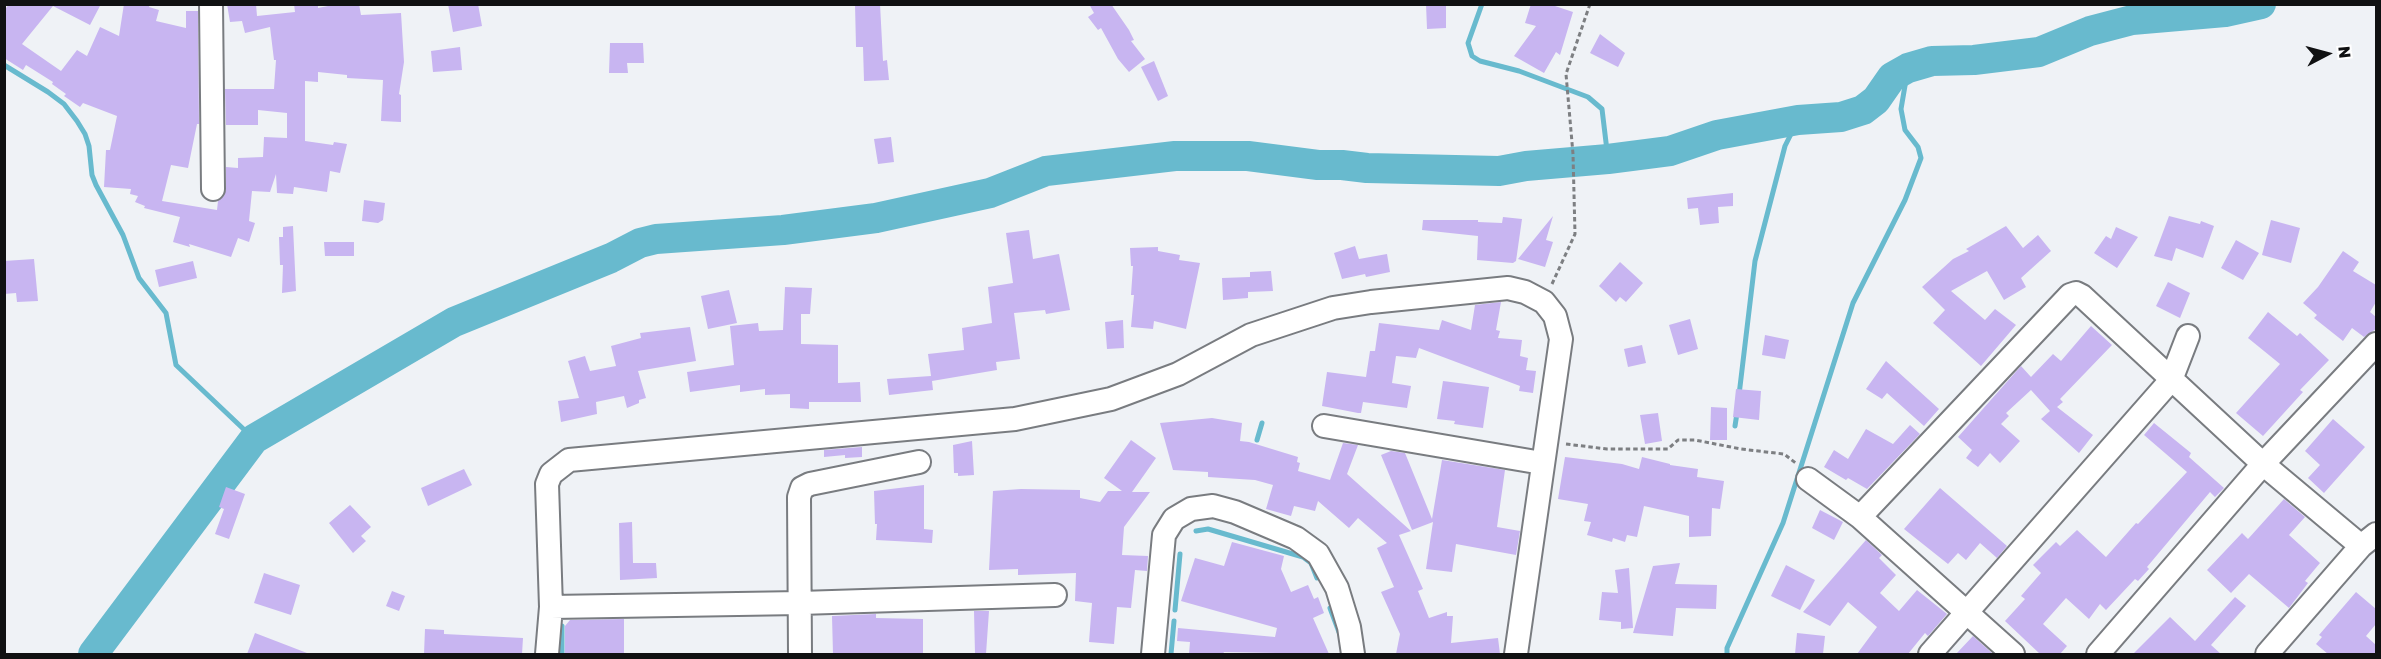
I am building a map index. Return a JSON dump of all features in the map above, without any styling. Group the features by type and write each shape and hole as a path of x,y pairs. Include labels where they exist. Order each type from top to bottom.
{"street":[{"path":"211,4 213,189"},
{"path":"547,654 550,607 547,484 551,474 569,460 1015,419 1111,399 1178,374 1251,335 1334,308 1508,288 1525,292 1544,302 1555,316 1561,339 1516,654"},
{"path":"1860,517 2070,295 2082,296 2263,464 2369,540 2266,654"},
{"path":"1930,654 2171,380 2188,336"},
{"path":"2098,654 2263,464 2376,344"},
{"path":"1324,426 1545,452"},
{"path":"800,654 799,497 802,488 810,484 919,462"},
{"path":"1808,479 1860,517 2013,654"},
{"path":"1153,654 1164,535 1174,519 1191,509 1213,506 1235,512 1296,538 1318,554 1337,588 1349,627 1353,654"},
{"path":"550,607 800,603 1055,595"}],"path":[{"path":"1544,302 1575,234 1573,153 1566,74 1590,4"},
{"path":"1545,452 1668,449 1678,440 1695,440 1784,454 1805,470 1808,479"}],"building":[{"path":"9,4 101,4 90,25 53,6 22,44 61,71 77,50 87,56 100,27 119,36 124,4 150,4 149,7 159,10 156,21 186,28 186,11 198,11 199,124 197,124 188,168 171,165 162,201 217,210 218,201 224,196 226,189 226,167 238,168 238,158 263,157 264,137 287,138 287,113 258,110 258,125 226,125 225,89 274,89 276,60 274,60 270,27 245,33 242,21 230,22 227,4 256,4 257,16 295,12 294,4 318,4 318,8 338,4 359,4 361,15 401,13 404,62 399,94 401,95 401,122 381,121 383,80 347,78 347,75 318,72 318,82 305,81 305,141 333,145 334,142 347,144 340,173 330,171 327,192 294,187 293,194 277,193 276,174 270,192 252,191 249,221 255,223 249,242 238,238 231,257 189,244 190,247 173,242 180,217 144,208 145,206 135,202 138,196 130,194 131,189 104,187 106,150 110,150 117,116 83,103 80,107 64,96 66,94 52,84 53,82 26,65 23,70 4,58 4,11"},
{"path":"448,4 478,4 482,26 453,32"},
{"path":"855,4 880,4 883,61 887,60 889,80 864,81 863,47 856,47"},
{"path":"1089,4 1111,4 1129,30 1134,40 1131,41 1145,59 1129,72 1118,59 1101,28 1098,30 1088,17 1094,13"},
{"path":"1426,4 1446,4 1446,28 1427,29"},
{"path":"1531,4 1549,4 1573,12 1560,55 1556,52 1544,73 1514,56 1536,26 1525,23"},
{"path":"1600,34 1625,53 1618,67 1590,53"},
{"path":"610,43 643,43 644,63 627,63 628,73 609,73"},
{"path":"460,47 462,70 433,72 431,51"},
{"path":"1154,61 1168,96 1158,101 1141,67"},
{"path":"891,137 894,162 878,164 874,139"},
{"path":"1733,193 1733,206 1718,207 1719,223 1700,225 1698,208 1688,209 1687,198"},
{"path":"364,200 385,203 383,220 378,223 362,221"},
{"path":"1553,216 1546,240 1553,242 1545,267 1518,259"},
{"path":"2169,216 2200,224 2201,221 2214,226 2203,258 2176,248 2172,261 2154,256"},
{"path":"1503,217 1522,219 1516,261 1513,263 1477,260 1478,236 1422,230 1423,220 1478,220 1478,222 1502,223"},
{"path":"2271,220 2300,228 2291,263 2262,255"},
{"path":"293,226 296,291 282,293 283,265 280,265 279,237 283,237 283,227"},
{"path":"2006,226 2023,248 2038,235 2051,251 2021,278 2026,287 2004,300 1987,271 1951,291 1985,320 1995,309 2016,325 1981,366 1933,323 1945,310 1922,287 1953,259 1969,251 1966,249"},
{"path":"2116,227 2138,237 2117,268 2094,253 2106,236 2111,239"},
{"path":"1029,230 1033,259 1059,254 1070,310 1046,314 1045,310 1014,313 1020,359 996,362 997,370 932,381 933,390 889,395 887,379 931,376 928,354 964,350 962,328 992,323 988,287 1013,283 1006,233"},
{"path":"2236,240 2259,253 2243,280 2221,268"},
{"path":"324,242 354,242 354,256 325,256"},
{"path":"1355,246 1359,259 1387,254 1390,272 1342,279 1334,253"},
{"path":"1158,247 1158,251 1180,255 1179,260 1200,263 1186,329 1154,321 1153,329 1131,327 1134,295 1131,295 1133,266 1131,266 1130,248"},
{"path":"2343,251 2359,262 2353,271 2376,285 2376,302 2370,312 2376,317 2376,329 2364,337 2352,328 2343,341 2314,318 2317,315 2303,303 2318,287"},
{"path":"34,259 38,301 17,302 16,293 4,294 4,261"},
{"path":"193,261 197,278 159,287 155,270"},
{"path":"1620,262 1643,283 1626,302 1620,297 1616,302 1599,286"},
{"path":"1271,271 1273,291 1248,292 1248,298 1223,300 1222,278 1250,277 1250,272"},
{"path":"2168,282 2190,293 2180,318 2156,306"},
{"path":"785,287 812,288 810,314 801,314 801,344 838,345 838,383 860,382 861,402 809,402 809,409 790,408 790,394 765,395 765,389 740,392 740,385 690,392 687,372 734,365 730,326 758,323 759,331 783,330"},
{"path":"729,290 737,323 708,329 701,296"},
{"path":"1501,302 1496,330 1500,331 1498,338 1522,340 1520,356 1528,358 1526,370 1536,371 1533,393 1519,391 1520,386 1419,348 1416,358 1396,356 1392,383 1411,386 1407,408 1363,402 1361,413 1358,413 1322,406 1327,372 1366,377 1370,351 1375,351 1379,323 1439,330 1442,320 1471,330 1475,305"},
{"path":"2268,312 2297,336 2300,333 2329,360 2300,390 2303,392 2263,436 2236,413 2280,364 2248,338"},
{"path":"1690,319 1698,349 1678,355 1669,325"},
{"path":"1123,320 1124,348 1107,349 1105,322"},
{"path":"2091,326 2112,345 2060,399 2063,402 2057,407 2093,435 2079,453 2041,419 2050,411 2031,390 2006,413 2009,416 2001,424 2020,441 2000,463 1990,453 1978,467 1966,458 1972,450 1958,437 2021,366 2031,377 2053,354 2061,361"},
{"path":"690,327 696,361 638,371 646,398 627,408 624,396 596,402 597,414 561,422 558,401 579,398 568,361 585,356 590,371 616,366 611,346 641,338 640,333"},
{"path":"1765,335 1789,340 1785,359 1762,355"},
{"path":"1642,345 1646,363 1628,367 1624,349"},
{"path":"1886,361 1939,409 1924,426 1887,393 1882,399 1866,389"},
{"path":"1443,381 1489,387 1483,428 1437,419"},
{"path":"1736,389 1761,391 1759,420 1733,417"},
{"path":"1711,407 1727,408 1727,440 1710,440"},
{"path":"1658,413 1662,441 1645,444 1640,415"},
{"path":"1212,418 1242,423 1240,441 1298,457 1297,462 1300,463 1298,471 1330,480 1343,443 1358,445 1347,474 1411,531 1399,535 1423,589 1418,591 1429,618 1447,612 1447,616 1453,616 1451,643 1498,638 1500,654 1396,654 1400,634 1381,592 1394,587 1377,548 1387,543 1358,518 1349,528 1318,501 1315,511 1294,506 1291,516 1266,509 1273,485 1255,480 1208,477 1208,472 1173,470 1160,423"},
{"path":"2333,419 2365,447 2324,493 2308,478 2320,465 2305,451"},
{"path":"2154,423 2191,453 2189,457 2224,488 2215,497 2210,492 2147,567 2149,569 2138,581 2135,579 2106,610 2100,604 2089,619 2066,598 2043,624 2067,646 2060,654 2040,654 2005,621 2025,599 2021,596 2041,573 2033,565 2056,542 2060,546 2077,530 2106,557 2187,472 2144,435"},
{"path":"1910,425 1920,434 1867,489 1824,467 1834,450 1848,459 1866,429 1893,444"},
{"path":"1131,440 1156,458 1132,492 1150,492 1124,527 1122,555 1148,556 1147,571 1135,570 1131,608 1117,607 1114,644 1089,642 1092,603 1075,601 1076,573 1018,575 1018,569 989,570 993,491 1080,490 1080,498 1100,502 1108,491 1122,491 1104,478"},
{"path":"972,441 974,475 958,476 958,473 954,473 953,445"},
{"path":"862,447 862,457 845,458 845,455 824,457 824,450"},
{"path":"1391,451 1405,453 1432,519 1442,460 1505,470 1497,527 1520,531 1516,555 1456,544 1452,572 1426,569 1433,522 1412,530 1381,455"},
{"path":"1565,457 1622,464 1639,469 1642,457 1670,465 1698,469 1697,477 1724,481 1720,509 1712,508 1711,536 1689,537 1689,516 1644,506 1637,537 1627,535 1625,542 1613,538 1612,542 1587,535 1591,522 1584,521 1588,504 1558,499"},
{"path":"464,469 472,485 428,506 421,488"},
{"path":"924,485 924,529 933,530 932,543 876,540 874,491"},
{"path":"226,487 245,494 229,539 215,534 224,509 219,507"},
{"path":"1940,488 2007,546 1997,558 1980,543 1966,560 1958,553 1948,564 1904,529"},
{"path":"2284,499 2305,517 2289,535 2320,563 2305,581 2308,583 2289,608 2249,574 2231,593 2207,570 2242,533 2248,539"},
{"path":"350,505 371,527 361,536 366,541 353,553 329,523"},
{"path":"1820,510 1843,522 1834,540 1812,528"},
{"path":"632,522 633,563 656,563 657,578 620,580 619,523"},
{"path":"1866,540 1882,555 1879,558 1896,575 1880,593 1899,611 1917,590 1947,614 1928,636 1925,633 1908,654 1857,654 1877,627 1848,602 1830,626 1803,612"},
{"path":"1232,542 1284,556 1281,569 1291,592 1308,585 1314,599 1318,597 1324,613 1313,618 1329,654 1224,652 1223,654 1189,654 1190,642 1177,641 1178,628 1275,637 1277,628 1181,601 1195,558 1224,566"},
{"path":"1680,563 1675,584 1717,585 1716,609 1676,608 1673,636 1633,633 1653,566"},
{"path":"1786,565 1815,580 1800,610 1771,596"},
{"path":"1629,568 1633,628 1621,629 1621,622 1599,620 1602,592 1618,593 1615,570"},
{"path":"264,573 300,585 291,615 254,603"},
{"path":"392,591 405,596 399,611 386,606"},
{"path":"2356,592 2376,609 2376,624 2366,636 2376,645 2376,654 2328,654 2316,644 2322,637 2319,635"},
{"path":"2235,597 2246,606 2211,645 2221,654 2133,654 2170,617 2195,641"},
{"path":"974,611 989,611 986,654 975,654"},
{"path":"876,614 876,618 923,619 923,654 833,654 832,616"},
{"path":"624,619 624,654 565,654 565,626 570,620"},
{"path":"425,629 444,630 444,634 523,638 522,654 424,654"},
{"path":"255,633 307,653 307,654 247,654"},
{"path":"1797,633 1825,636 1823,654 1795,654"},
{"path":"1973,636 1993,654 1956,654"}],"waterway":[{"path":"1482,4 1468,43 1472,56 1480,61 1519,71 1588,97 1602,109 1608,159"},
{"path":"93,654 254,439 454,322 611,258 640,243 656,239 783,230 876,218 990,193 1046,171 1175,156 1248,156 1318,165 1367,168 1499,171 1526,166 1670,151 1717,135 1798,120 1841,117 1863,110 1876,100 1892,77 1908,68 1932,61 1974,60 2039,52 2090,31 2132,20 2225,12 2261,4"},
{"path":"4,65 64,104 77,121 89,146 92,175 123,235 139,278 166,313 176,365 254,439"},
{"path":"1727,654 1727,648 1783,523 1853,303 1905,200 1921,158 1918,147 1905,130 1901,109 1908,68"},
{"path":"1739,395 1755,261 1785,146 1798,120"},
{"path":"1735,426 1737,413"},
{"path":"1257,440 1262,423"},
{"path":"1196,531 1208,529 1303,557 1311,563 1317,578"},
{"path":"1175,610 1180,554"},
{"path":"1330,608 1339,632"},
{"path":"1171,654 1174,621"},
{"path":"562,626 562,654"}]}
